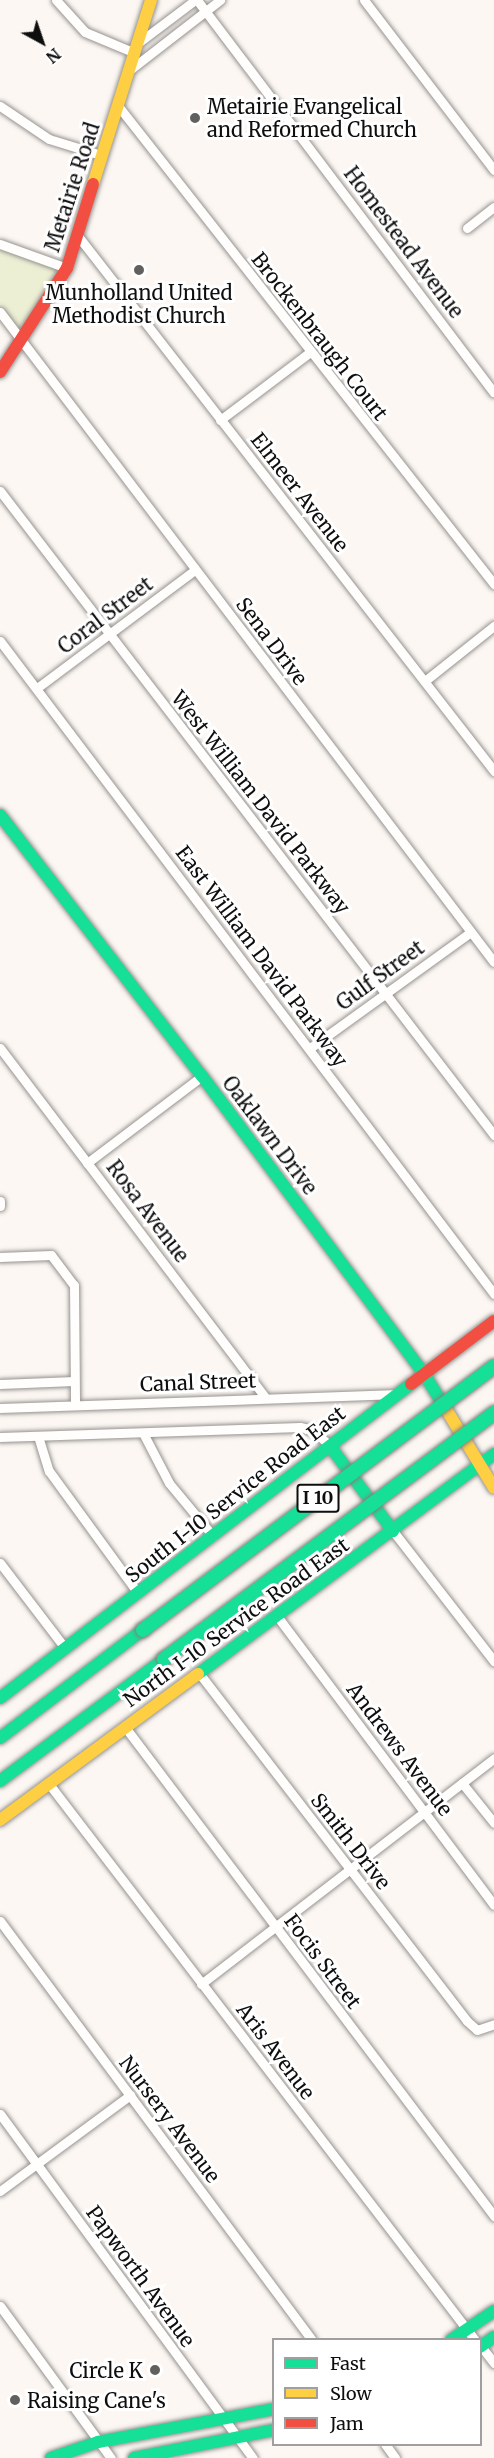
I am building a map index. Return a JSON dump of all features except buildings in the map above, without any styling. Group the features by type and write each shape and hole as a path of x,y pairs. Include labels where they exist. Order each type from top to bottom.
{"main road":[{"name":"Metairie Road","path":"0,372 67,268 151,0"},
{"name":"Oaklawn Drive","path":"0,815 202,1076 424,1374 478,1467 494,1488"},
{"name":"South I-10 Service Road East","path":"0,1698 494,1322"},
{"name":"I 10","path":"0,1738 494,1366"},
{"name":"I 10","path":"0,1781 494,1413"},
{"path":"330,1446 393,1531"},
{"name":"North I-10 Service Road East","path":"0,1820 494,1454"},
{"path":"479,2338 494,2311"},
{"path":"51,2458 98,2442 272,2409"},
{"path":"134,2458 272,2430"}],"street":[{"path":"56,0 85,32 137,48 196,0"},
{"name":"Homestead Avenue","path":"196,0 207,10 494,392"},
{"path":"130,69 220,0"},
{"path":"364,0 494,170"},
{"path":"0,106 49,139 101,155"},
{"name":"Brockenbraugh Court","path":"119,107 309,353 494,585"},
{"path":"467,228 494,207"},
{"name":"Elmeer Avenue","path":"78,236 426,680 494,771"},
{"path":"0,244 67,268"},
{"name":"Sena Drive","path":"0,312 494,962"},
{"path":"220,420 309,353"},
{"name":"West William David Parkway","path":"0,491 494,1135"},
{"name":"Coral Street","path":"37,688 195,570"},
{"path":"426,680 494,626"},
{"name":"East William David Parkway","path":"0,641 494,1294"},
{"name":"Gulf Street","path":"310,1048 471,932"},
{"name":"Rosa Avenue","path":"0,1048 265,1397"},
{"path":"87,1163 202,1076"},
{"path":"0,1257 51,1255 74,1285 75,1405"},
{"path":"0,1384 74,1381"},
{"name":"Canal Street","path":"0,1408 398,1394"},
{"path":"0,1437 300,1427 313,1430 330,1446"},
{"path":"143,1433 169,1483 213,1536"},
{"path":"38,1436 49,1472 138,1593"},
{"path":"393,1531 494,1661"},
{"path":"2,1568 65,1648"},
{"name":"Andrews Avenue","path":"277,1616 494,1905"},
{"name":"Smith Drive","path":"198,1672 477,2030 494,2024"},
{"name":"Focis Street","path":"124,1727 494,2216"},
{"path":"201,1983 494,1758"},
{"path":"462,1782 494,1823"},
{"name":"Aris Avenue","path":"49,1784 474,2338"},
{"name":"Nursery Avenue","path":"0,1921 311,2338"},
{"path":"0,2191 130,2095"},
{"name":"Papworth Avenue","path":"0,2114 254,2458"},
{"path":"485,2205 494,2198"},
{"path":"0,2306 111,2458"},
{"name":"Aris Avenue","path":"482,2348 494,2363"},
{"path":"386,2446 395,2458"}],"green space":[{"path":"0,244 67,268 22,341 0,307"}],"traffic: fast":[{"path":"0,815 202,1076 424,1374 446,1409"},
{"path":"143,1630 494,1366"},
{"path":"0,1698 411,1384"},
{"path":"164,1659 494,1413"},
{"path":"330,1446 393,1531"},
{"path":"198,1674 494,1454"},
{"path":"0,1738 143,1630"},
{"path":"0,1781 164,1659"},
{"path":"454,2338 494,2311"},
{"path":"482,2346 494,2337"},
{"path":"51,2458 98,2442 272,2409"},
{"path":"134,2458 272,2430"}],"traffic: slow":[{"path":"93,184 151,0"},
{"path":"446,1409 494,1488"},
{"path":"0,1820 198,1674"}],"traffic: jam":[{"path":"0,372 67,268 93,184"},
{"path":"411,1384 494,1321"}],"place":[{"name":"Metairie Evangelical and Reformed Church","path":"195,118"},
{"name":"Munholland United Methodist Church","path":"139,270"},
{"name":"Circle K","path":"155,2370"},
{"name":"Raising Cane's","path":"15,2400"}]}
